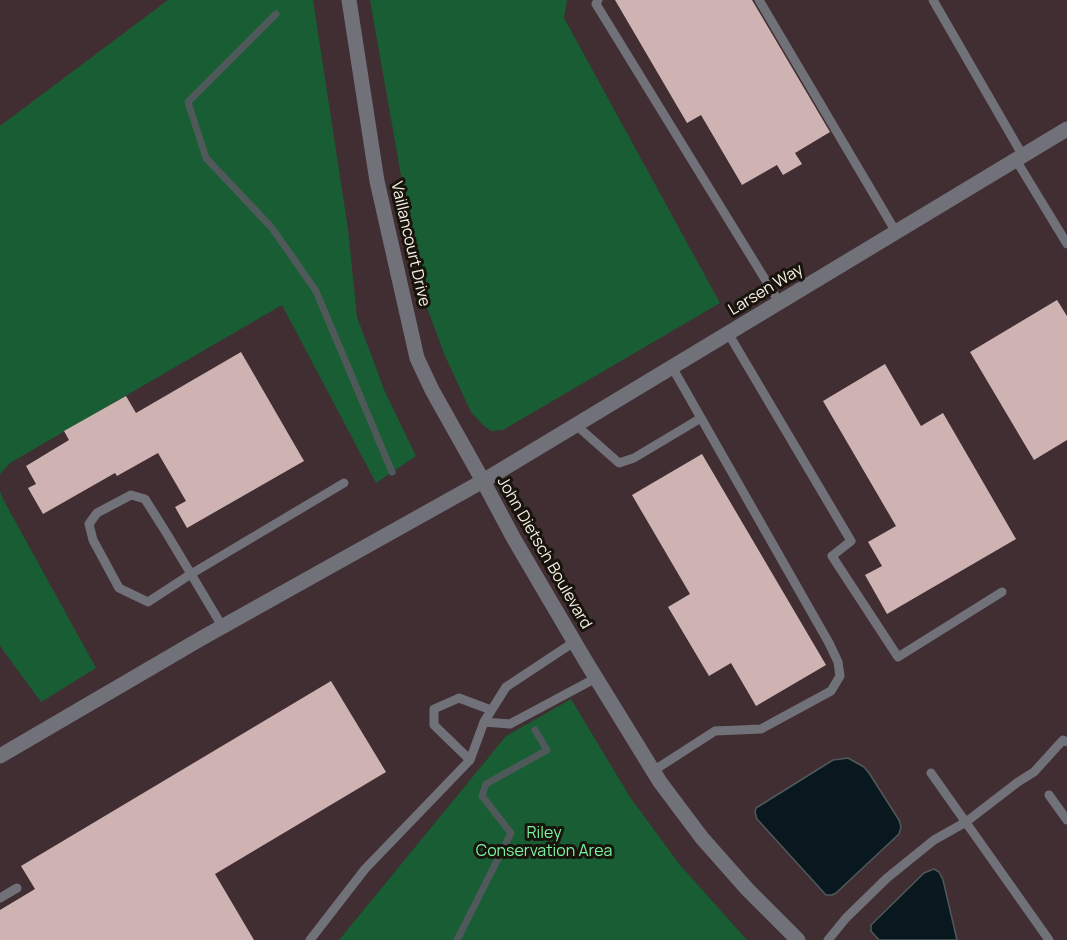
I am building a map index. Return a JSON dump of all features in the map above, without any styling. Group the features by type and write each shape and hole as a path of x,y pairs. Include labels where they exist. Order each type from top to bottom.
{"street":[{"name":"Vaillancourt Drive","path":"349,0 377,181 417,358 432,390 483,481"},
{"name":"Larsen Way","path":"483,481 1067,129"},
{"name":"John Dietsch Boulevard","path":"0,756 222,627 483,481 574,642 660,783 702,838 748,890 798,940"}],"lane":[{"path":"598,0 596,4 779,302"},
{"path":"759,0 896,232"},
{"path":"933,0 1067,244"},
{"path":"728,333 851,541 832,556 898,657 1002,592"},
{"path":"653,771 715,731 760,729 831,691 840,676 838,662 829,643 672,367"},
{"path":"576,425 619,463 633,458 701,418"},
{"path":"222,627 191,574 168,534 146,500 131,495 97,513 89,524 93,540 119,588 148,602 191,574 344,483"},
{"path":"310,940 365,869 470,760 484,722 506,687 574,642"},
{"path":"484,722 510,724 596,678"},
{"path":"470,760 434,725 434,709 459,698 491,710"},
{"path":"828,940 846,918 887,878 934,840 966,822 1034,772 1066,739"},
{"path":"931,773 1049,940"},
{"path":"1049,795 1067,820"},
{"path":"0,898 17,888"}],"shaded area":[{"path":"0,0 1067,0 1067,940 747,940 680,865 630,797 571,700 506,736 339,940 0,940"},
{"path":"848,758 864,767 869,773 899,820 901,827 899,834 836,893 826,895 757,819 755,812 756,808 833,760"},
{"path":"934,869 939,872 943,880 957,940 879,940 871,931 871,925 924,873"}],"green space":[{"path":"168,0 313,0 348,229 357,317 385,392 416,456 376,483 282,305 10,463 0,474 0,126"},
{"path":"370,0 567,0 564,18 720,303 503,430 491,431 483,425 471,412 445,356 422,294"},
{"path":"0,491 96,668 41,702 0,646"},
{"name":"Riley Conservation Area","path":"571,699 630,797 680,865 747,940 339,940 506,736"}],"building":[{"path":"615,0 752,0 830,132 795,153 802,164 783,175 777,165 742,185 701,115 687,123"},
{"path":"1057,300 1067,316 1067,440 1034,460 970,352"},
{"path":"241,352 304,461 187,528 175,507 186,501 158,453 117,476 115,473 43,514 28,488 36,484 26,466 69,440 64,431 126,396 136,413"},
{"path":"885,364 921,426 943,413 1016,539 887,614 865,575 882,566 868,542 896,526 823,401"},
{"path":"702,454 826,665 756,706 731,663 709,676 668,607 690,594 632,495"},
{"path":"331,681 386,772 215,874 254,940 0,940 0,910 35,889 21,866"}],"waterway":[{"path":"276,14 188,102 206,158 272,228 316,291 392,472"},
{"path":"457,940 511,833 482,796 486,784 547,750 535,730"}]}
